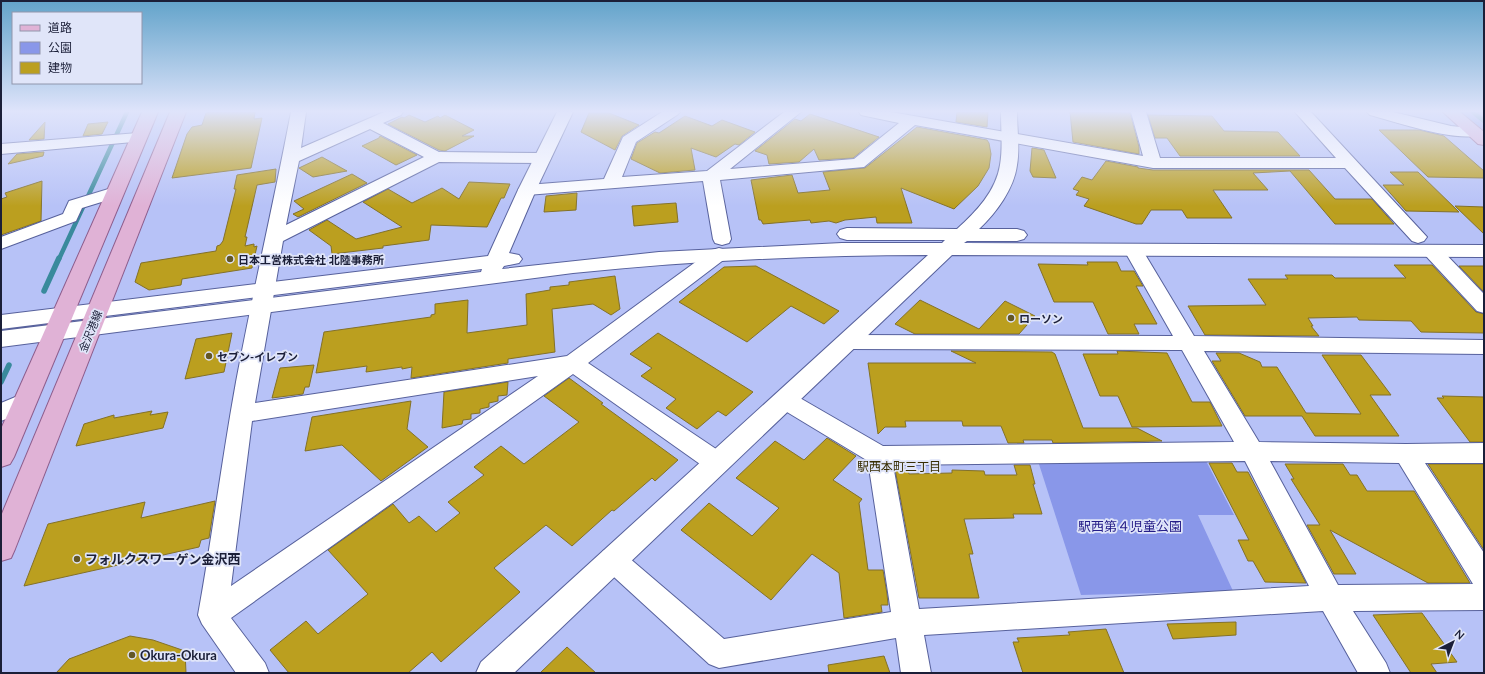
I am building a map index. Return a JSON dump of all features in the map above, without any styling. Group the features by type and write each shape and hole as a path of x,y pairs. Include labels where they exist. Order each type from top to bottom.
{"main road":[{"path":"1,457 115,192 122,143"},
{"name":"金沢港線","path":"1,549 165,143"}],"street":[{"path":"1,149 76,143"},
{"path":"254,673 212,615 222,562 242,414 274,238 293,143"},
{"path":"291,158 324,143"},
{"path":"410,143 436,157 543,158"},
{"path":"492,269 527,190 550,143"},
{"path":"611,182 628,143"},
{"path":"711,176 753,143"},
{"path":"527,190 611,182 711,176 858,164 883,143"},
{"path":"492,673 716,462 848,342 981,217 995,198 1006,179 1009,158 1009,143"},
{"path":"1040,143 1153,163 1349,163"},
{"path":"1148,143 1153,163"},
{"path":"1331,143 1484,306"},
{"path":"274,238 436,157"},
{"path":"711,176 721,247"},
{"path":"1,243 70,217 75,205 115,192"},
{"path":"1425,244 1484,237"},
{"path":"954,242 1132,250 1280,243"},
{"path":"1,322 59,323 492,269 636,260 721,247 842,249 954,242 1280,243 1425,244 1484,251"},
{"path":"212,615 573,363 721,247"},
{"path":"1132,250 1252,450 1330,598 1375,673"},
{"path":"1,339 59,323"},
{"path":"848,342 1187,343 1484,347"},
{"path":"242,414 573,363 716,462"},
{"path":"785,400 879,456 1252,450 1406,454 1484,453"},
{"path":"1,412 25,402"},
{"path":"1406,454 1484,576"},
{"path":"879,456 906,623 916,673"},
{"path":"612,559 719,654 906,623 1330,598 1484,597"}],"green space":[{"name":"駅西第４児童公園","path":"1037,458 1205,459 1234,515 1198,515 1233,591 1081,595"}],"building":[{"path":"184,143 256,143 251,168 172,178"},
{"path":"367,143 395,143 417,155 396,165 362,146"},
{"path":"426,143 460,143 445,151 439,150"},
{"path":"603,143 618,143 615,150"},
{"path":"637,143 741,143 739,145 735,144 716,157 691,148 695,170 660,173 631,159"},
{"path":"764,143 871,143 853,158 819,160 814,149 799,162 769,164 767,155 755,151"},
{"path":"896,143 989,143 991,154 989,168 978,186 954,209 901,188 912,223 877,223 876,217 845,220 836,223 829,221 811,223 810,220 763,224 761,220 759,220 751,180 792,175 798,193 830,190 823,172 865,168"},
{"path":"1081,143 1138,143 1139,154"},
{"path":"1171,143 1288,143 1300,156 1180,156"},
{"path":"1393,143 1453,143 1484,171 1484,178 1428,177"},
{"path":"1032,148 1044,150 1056,178 1033,177 1030,171"},
{"path":"44,152 43,156 8,164 17,154"},
{"path":"322,157 347,171 313,177 299,168"},
{"path":"1106,161 1153,170 1309,170 1335,199 1372,199 1394,224 1335,224 1290,171 1253,173 1268,190 1213,190 1232,218 1187,218 1182,210 1151,210 1142,224 1136,224 1084,206 1089,199 1076,195 1079,191 1073,189 1082,177 1092,180"},
{"path":"276,169 275,182 257,185 245,237 247,237 245,246 254,244 254,247 257,246 252,268 182,279 181,285 149,290 135,282 141,263 216,251 217,246 223,241 236,189 234,189 237,175"},
{"path":"1390,172 1418,172 1459,212 1406,211 1383,185 1404,185"},
{"path":"352,174 367,183 298,217 293,214 304,209 294,201"},
{"path":"42,181 41,221 1,235 1,199 7,197 5,193"},
{"path":"469,182 510,184 504,198 501,198 487,227 431,225 429,240 383,246 383,248 332,254 331,246 309,230 327,220 356,239 402,227 363,202 388,189 412,203 442,188 459,199"},
{"path":"577,193 576,210 544,212 546,196"},
{"path":"676,203 678,222 634,226 632,206"},
{"path":"1455,206 1484,207 1484,234"},
{"path":"1087,262 1117,262 1121,271 1134,271 1143,286 1136,286 1157,324 1134,324 1139,334 1108,334 1093,302 1054,302 1038,264 1088,265"},
{"path":"1394,265 1432,265 1476,312 1484,314 1484,333 1421,332 1411,321 1359,320 1357,317 1308,318 1313,326 1311,326 1319,336 1205,335 1188,306 1266,305 1248,279 1288,279 1285,275 1332,275 1335,278 1406,278"},
{"path":"756,266 839,311 824,324 791,306 747,342 679,302 724,267"},
{"path":"1459,266 1484,266 1484,292"},
{"path":"615,276 620,309 611,315 593,304 552,309 555,352 508,359 508,363 411,378 412,367 366,372 367,366 316,373 324,332 431,317 431,315 435,314 435,304 468,300 467,333 527,325 526,294 550,290 550,287 569,285 569,282"},
{"path":"920,300 979,329 1005,301 1035,316 1019,334 915,334 895,324"},
{"name":"セブン-イレブン","path":"232,333 224,372 185,379 196,339"},
{"path":"658,333 753,392 726,416 718,411 697,429 666,408 676,399 641,376 652,368 630,354"},
{"path":"951,351 1052,352 1055,354 1083,428 1137,428 1162,441 1053,443 1052,440 1023,440 1024,443 1008,443 1001,426 963,426 962,421 905,421 906,427 885,427 878,434 868,363 976,363"},
{"path":"1117,351 1167,353 1192,402 1210,402 1222,426 1132,427 1118,396 1100,396 1083,354 1118,354"},
{"path":"1216,353 1239,353 1260,362 1262,367 1277,367 1306,413 1361,414 1322,355 1361,355 1391,395 1370,395 1399,436 1315,436 1302,416 1245,416 1212,361 1221,361"},
{"path":"314,365 309,387 305,387 303,394 272,398 280,368"},
{"path":"569,378 603,403 601,404 678,460 655,481 652,478 614,511 612,510 572,546 546,525 494,568 520,592 441,662 432,652 408,673 289,673 270,650 306,621 318,634 368,594 328,550 393,504 409,523 419,516 436,532 460,513 448,502 484,475 474,467 501,446 524,464 579,422 544,396"},
{"path":"508,382 507,395 498,396 498,401 489,403 489,407 480,409 480,413 471,414 471,419 463,420 462,424 442,428 444,392"},
{"path":"1442,396 1484,397 1484,442 1470,442 1437,398 1444,398"},
{"path":"411,401 407,429 428,447 381,481 342,445 305,451 312,417"},
{"path":"152,411 150,415 168,412 163,428 76,446 84,424 114,415 114,418"},
{"path":"827,438 856,456 833,480 862,499 859,503 868,570 883,570 888,605 881,605 882,612 844,618 839,573 812,554 771,600 681,530 709,503 752,536 779,508 736,478 775,441 804,460"},
{"path":"1209,463 1232,463 1237,472 1248,472 1306,583 1265,582 1253,561 1248,561 1238,540 1249,540"},
{"path":"1285,464 1343,464 1350,475 1357,475 1367,491 1414,491 1470,583 1428,583 1330,530 1356,574 1334,574 1307,525 1320,525 1291,479 1294,479"},
{"path":"1428,464 1484,464 1484,550"},
{"path":"1014,465 1030,465 1035,484 1033,484 1042,514 1013,514 1014,518 964,519 973,554 969,554 979,598 919,598 895,469 908,469 909,474 952,473 952,470 984,471 985,475 1017,475"},
{"name":"フォルクスワーゲン金沢西","path":"215,501 209,538 201,540 199,547 24,586 48,524 145,502 141,518"},
{"path":"1422,613 1457,662 1431,664 1437,673 1411,673 1373,615"},
{"path":"1236,622 1236,635 1173,639 1167,624"},
{"path":"1106,629 1124,673 1023,673 1013,642 1019,642 1017,638 1070,635 1068,632"},
{"name":"Okura-Okura","path":"130,636 153,640 185,651 186,673 56,673 69,659"},
{"path":"567,647 596,673 540,673"},
{"path":"884,656 890,673 829,673 828,665"}],"waterway":[{"path":"59,259 112,143"},
{"path":"44,291 59,258"},
{"path":"1,382 9,365"}],"place":[{"name":"日本工営株式会社 北陸事務所","path":"230,259"},
{"name":"ローソン","path":"1011,318"},
{"name":"セブン-イレブン","path":"209,356"},
{"name":"フォルクスワーゲン金沢西","path":"77,559"},
{"name":"Okura-Okura","path":"132,655"}],"district":[{"name":"駅西本町三丁目","path":"899,466"}]}
